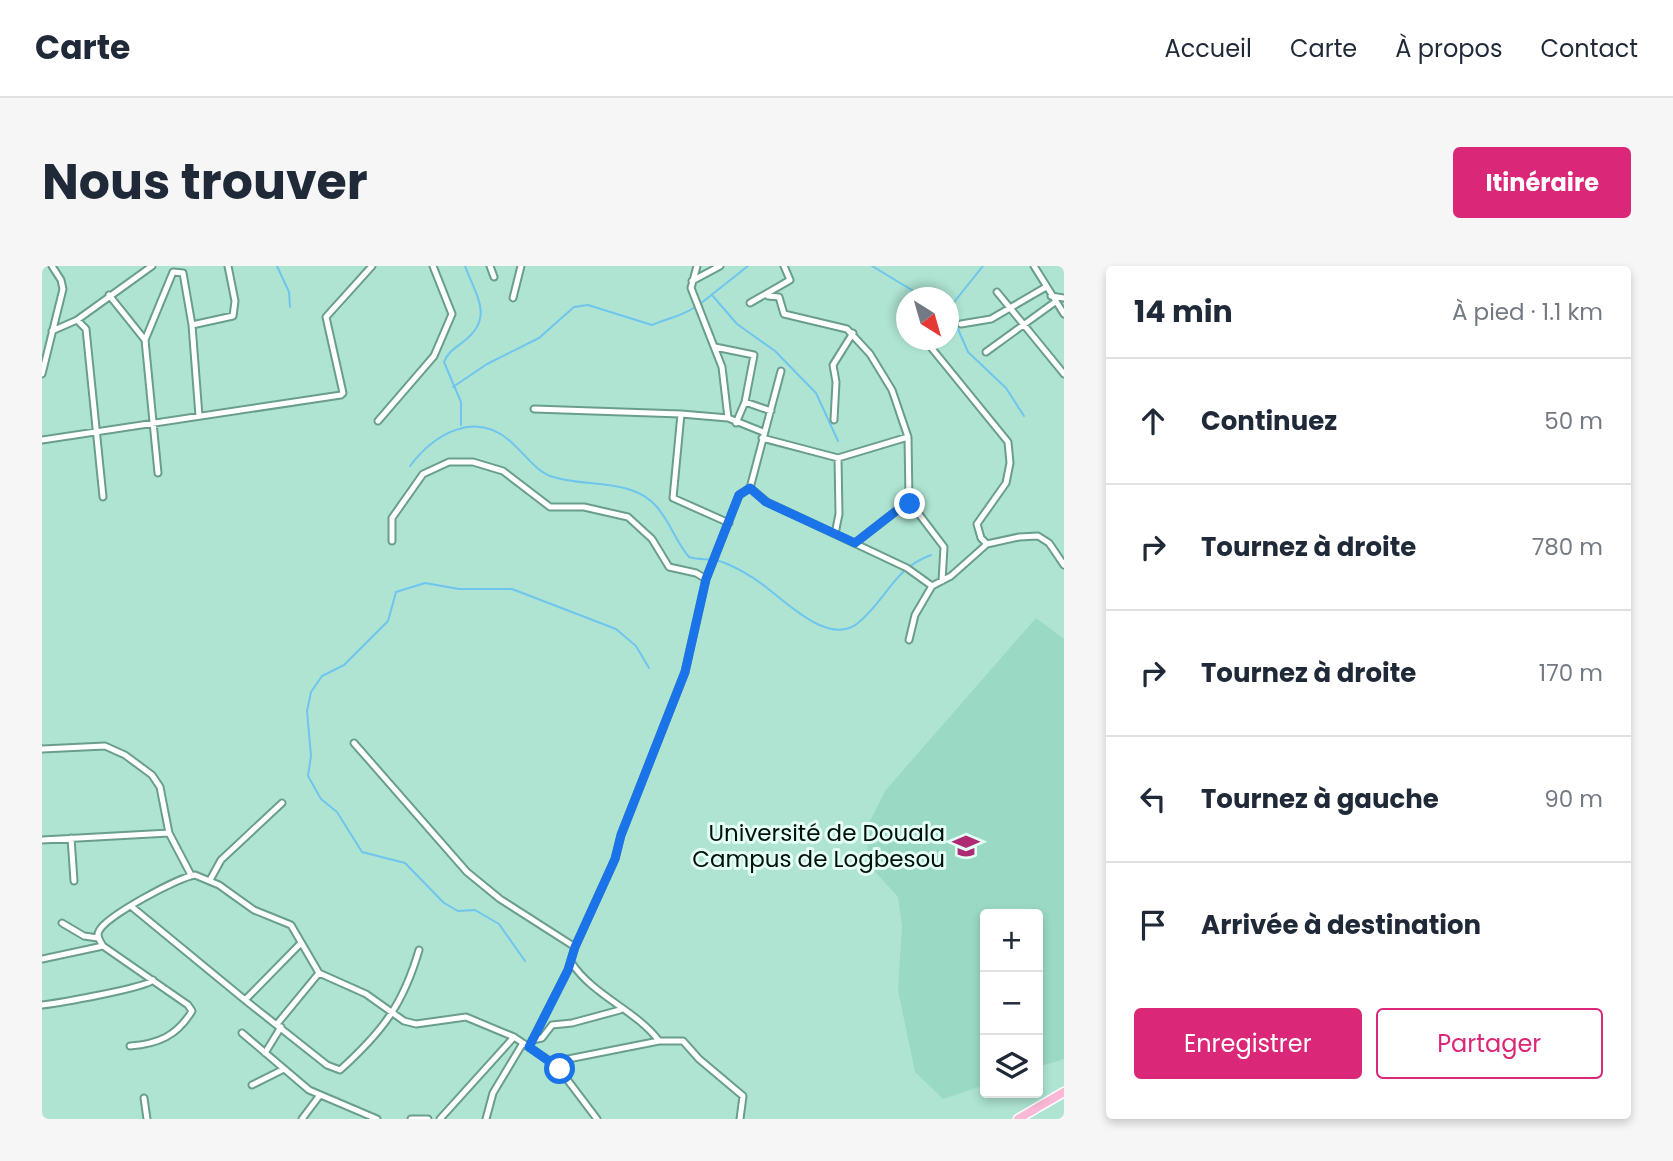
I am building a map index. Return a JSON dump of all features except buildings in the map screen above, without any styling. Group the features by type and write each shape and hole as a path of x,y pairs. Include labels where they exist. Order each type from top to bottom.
{"main road":[{"path":"1018,1119 1064,1092"}],"street":[{"path":"42,374 63,289 52,266"},
{"path":"133,266 139,274"},
{"path":"42,340 77,320 152,266"},
{"path":"192,325 233,316 235,301 228,266"},
{"path":"42,440 342,394 326,317 372,266"},
{"path":"378,421 434,356 452,314 433,266"},
{"path":"490,266 494,277"},
{"path":"513,298 521,266"},
{"path":"697,266 691,288 725,376 728,418"},
{"path":"692,281 720,266"},
{"path":"751,303 768,296 790,280 784,266"},
{"path":"1034,266 1064,314"},
{"path":"158,473 145,340 173,272 183,273 192,325 199,416"},
{"path":"961,324 982,322 1046,287"},
{"path":"997,292 1064,374"},
{"path":"109,295 145,340"},
{"path":"768,296 780,298 783,314 842,327 853,333 888,381 908,437 909,501 944,547 942,581"},
{"path":"1051,296 1064,298"},
{"path":"986,352 1055,302"},
{"path":"77,320 86,329 103,497"},
{"path":"834,420 836,382 832,365 853,333"},
{"path":"715,346 754,355 745,402 736,423"},
{"path":"933,350 1008,442 1010,463 1006,483 978,520 979,534 987,544"},
{"path":"486,1119 493,1093 528,1043 571,962 575,947 615,859 621,835 685,672 706,579 739,495 750,488 781,371"},
{"path":"745,402 771,411"},
{"path":"534,409 728,418 763,435 838,458 908,437"},
{"path":"681,414 673,498 729,523"},
{"path":"835,534 839,514 838,458"},
{"path":"392,541 392,518 422,474 449,462 472,462 503,471 550,507 584,507 628,517 652,538 669,566 696,573 706,579"},
{"path":"750,488 766,502 907,568 932,586"},
{"path":"855,543 909,501"},
{"path":"909,640 915,615 932,586 987,544 1038,536 1049,543 1064,565"},
{"path":"354,743 467,872 500,899 575,947"},
{"path":"42,749 105,746 125,755 152,775 160,787 169,833 191,875"},
{"path":"210,880 221,860 282,803"},
{"path":"42,840 169,833"},
{"path":"71,838 74,881"},
{"path":"130,1046 168,1038 192,1011 188,1005 103,946 98,938 99,931 106,923 132,907 191,875 210,880 254,910 291,925 319,973 366,994 410,1023 466,1017 528,1043 553,1062 597,1119"},
{"path":"132,907 245,1000 338,1070 394,1014 407,988 419,950"},
{"path":"62,923 84,936 98,938"},
{"path":"245,1000 300,944"},
{"path":"42,959 103,946"},
{"path":"571,962 582,979 599,989 620,1010 649,1029 659,1041"},
{"path":"265,1053 279,1026 319,973"},
{"path":"42,1004 107,993 125,987 138,988 153,980"},
{"path":"528,1043 542,1038 552,1025 572,1023 620,1010"},
{"path":"242,1033 320,1095 377,1119"},
{"path":"440,1119 514,1037"},
{"path":"553,1062 659,1041 683,1041 699,1059 742,1094 740,1119"},
{"path":"252,1085 284,1069"},
{"path":"302,1119 320,1095"},
{"path":"144,1098 147,1119"},
{"path":"411,1119 428,1119"}],"shaded area":[{"name":"Université de Douala Campus de Logbesou","path":"1036,618 1064,639 1064,1059 1043,1065 1043,909 980,909 980,1087 943,1099 915,1072 898,990 902,926 898,897 868,864 867,827 885,791"}],"waterway":[{"path":"277,266 289,292 290,307"},
{"path":"461,425 461,402 444,362 452,351 473,333 481,315 478,297 465,266"},
{"path":"700,304 748,266"},
{"path":"872,266 907,287"},
{"path":"959,296 983,266"},
{"path":"712,295 737,324 775,351 816,393 838,441"},
{"path":"453,387 487,364 539,338 574,307 588,305 652,325 695,307"},
{"path":"959,331 968,352 1006,388 1024,416"},
{"path":"410,466 431,444 456,430 483,427 497,432 539,470 550,476 621,487 647,498 662,513 689,557 716,560 734,567 758,581 808,619 834,629 846,629 858,623 899,576 918,561 931,555"},
{"path":"525,961 499,924 475,910 458,911 444,903 405,863 362,852 337,812 321,799 308,776 311,756 307,711 311,692 322,676 344,665 388,621 396,592 425,583 459,589 512,589 616,629 636,646 649,668"}],"place":[{"name":"Université de Douala Campus de Logbesou","path":"966,846"}],"route":[{"path":"560,1069 529,1047 568,970 575,947 615,859 621,835 693,649 706,579 739,495 750,488 766,502 855,543 909,501 910,504"}]}
